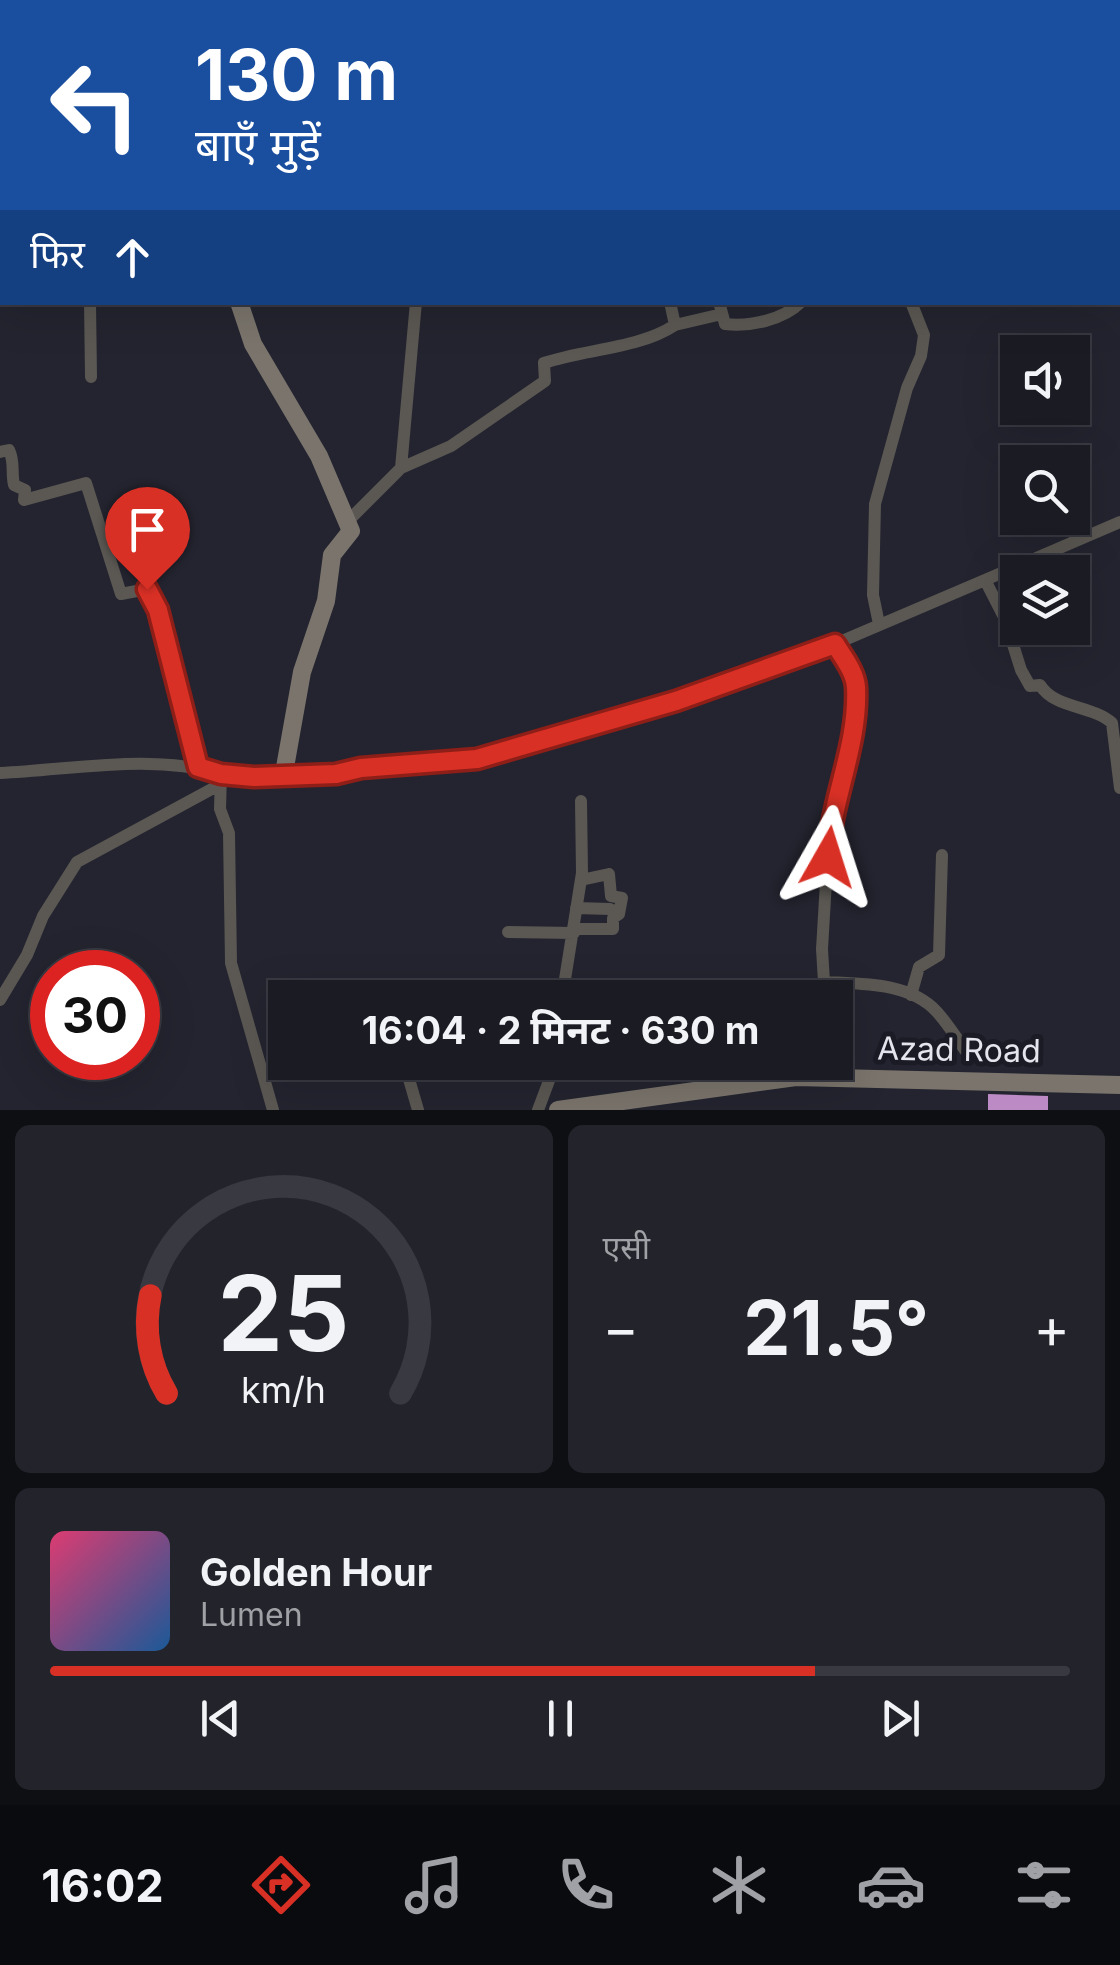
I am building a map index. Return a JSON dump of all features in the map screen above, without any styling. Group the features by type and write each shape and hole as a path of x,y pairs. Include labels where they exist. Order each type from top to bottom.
{"street":[{"path":"90,305 91,377"},
{"path":"240,305 253,344 319,456 350,530 332,554 326,600 302,672 284,774"},
{"path":"401,468 416,305"},
{"path":"671,305 675,325"},
{"path":"347,522 401,468 451,446 545,381 544,363 588,355 720,308 726,324 740,326 779,317 797,305"},
{"path":"879,624 874,596 875,504 907,388 921,356 924,335 912,305"},
{"path":"0,452 9,450 14,460 11,474 14,485 26,490 24,500 86,483 121,594 147,589 158,610 198,767"},
{"path":"0,1000 27,955 43,916 77,862 221,779 336,774 503,753 676,701 835,644 1120,522"},
{"path":"985,580 1005,619 1030,686 1040,684 1054,698 1102,714 1112,723 1120,788"},
{"path":"824,980 829,831 854,731 856,684 835,644"},
{"path":"0,773 129,764 198,767 221,779"},
{"path":"221,779 220,809 229,832 231,963 273,1110"},
{"path":"565,980 581,880 580,802"},
{"path":"911,995 919,966 938,955 942,855"},
{"path":"508,932 612,929 622,898 611,896 609,874 581,880"},
{"path":"576,908 610,909 619,914"},
{"path":"853,983 879,984 911,995 935,1009 965,1050"},
{"name":"Azad Road","path":"853,1073 1120,1085"},
{"path":"409,1080 418,1110"},
{"path":"538,1110 549,1080"},
{"name":"Azad Road","path":"558,1110 670,1103 759,1080"}],"building":[{"path":"988,1094 1048,1096 1048,1110 988,1110"}],"route":[{"path":"147,589 158,610 198,767 254,777 336,774 361,768 477,759 676,701 835,644 856,684 854,731 833,808 828,857"}]}
